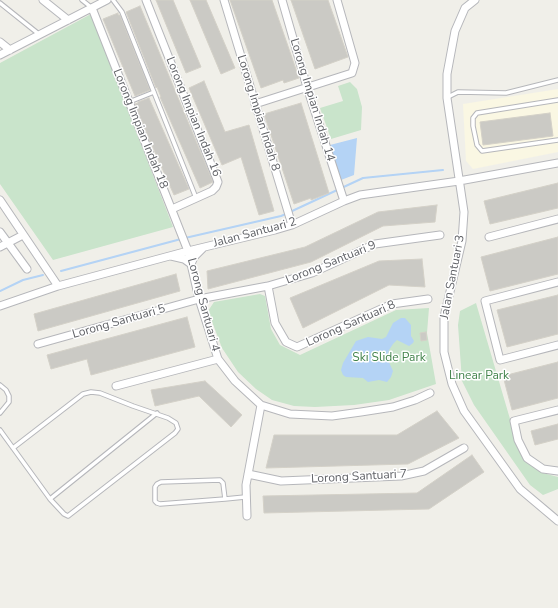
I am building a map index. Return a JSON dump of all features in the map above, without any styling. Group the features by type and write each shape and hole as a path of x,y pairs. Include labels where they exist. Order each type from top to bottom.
{"street":[{"path":"43,0 68,20"},
{"path":"0,55 107,0"},
{"name":"Lorong Impian Indah 16","path":"146,0 218,182 212,191 172,210"},
{"name":"Lorong Impian Indah 8","path":"224,0 291,222"},
{"name":"Lorong Impian Indah 14","path":"282,0 307,88 343,198"},
{"path":"255,104 352,73 355,63 337,0"},
{"name":"Jalan Santuari 3","path":"475,0 465,8 455,31 447,74 447,98 464,212 462,241 444,317 444,352 452,384 464,411 520,489 558,521"},
{"name":"Lorong Impian Indah 18","path":"92,8 188,251"},
{"path":"0,42 10,50"},
{"name":"Jalan Santuari 2","path":"0,306 58,286 188,251 255,236 291,222 343,198 558,163"},
{"path":"0,200 58,286"},
{"path":"489,237 558,219"},
{"path":"0,232 26,269"},
{"path":"0,247 23,235"},
{"name":"Lorong Santuari 9","path":"199,299 268,286 312,273 375,244 440,235"},
{"path":"171,256 184,259 191,264 194,257 204,247"},
{"name":"Lorong Santuari 4","path":"188,251 199,299 218,359 235,381 261,405 290,414 332,416 393,407 415,400 430,393"},
{"path":"558,282 485,301 500,360 558,345"},
{"name":"Lorong Santuari 8","path":"268,286 275,323 286,342 297,347 392,304 428,299"},
{"name":"Lorong Santuari 5","path":"38,344 199,299"},
{"name":"Lorong Santuari 4","path":"116,386 218,359"},
{"path":"247,516 245,497 261,405"},
{"path":"558,410 514,421 518,440 528,458 544,468 558,471"},
{"name":"Lorong Santuari 7","path":"248,474 281,481 402,476 424,471 464,448"}],"lane":[{"path":"82,0 92,8"},
{"path":"113,0 122,12 196,198"},
{"path":"0,4 40,35"},
{"path":"447,98 458,92 506,93 558,80"},
{"path":"129,102 154,92"},
{"path":"558,100 477,113 473,118 473,126 476,141 482,151 558,140"},
{"path":"0,386 6,390 9,396 9,402 0,413"},
{"path":"0,430 13,448 50,499 64,514 68,516 175,433 178,429 176,423 157,413 133,406 100,392 91,392 84,394 13,448"},
{"path":"50,499 157,413"},
{"path":"225,499 223,483 220,480 161,482 155,487 155,500 160,504 225,499 245,497"}],"shaded area":[{"path":"558,89 558,152 473,169 466,161 463,104"}],"green space":[{"path":"91,14 173,227 53,260 0,184 0,63"},
{"path":"350,82 357,89 362,107 361,130 331,139 320,108 343,101 338,86"},
{"name":"Ski Slide Park","path":"260,294 265,296 271,329 280,345 300,355 396,310 429,308 427,333 436,384 389,400 354,405 315,407 294,406 272,400 256,389 238,372 222,348 208,311 214,302"},
{"name":"Linear Park","path":"476,303 520,453 543,473 558,477 558,489 543,495 530,485 474,405 462,381 458,325 460,311"}],"water":[{"path":"357,138 354,175 341,180 330,145"},
{"path":"401,318 405,318 411,325 411,336 414,341 409,346 397,340 389,350 387,358 393,371 387,382 379,380 368,382 363,378 346,377 343,375 341,370 343,363 356,341 368,337 382,339 386,337 393,323"}],"building":[{"path":"156,0 173,0 201,67 186,73"},
{"path":"190,0 206,0 235,68 221,74"},
{"path":"230,0 272,0 299,78 284,83 283,80 261,88"},
{"path":"291,0 328,0 348,57 315,69"},
{"path":"140,6 213,182 200,188 157,87 156,88 126,12"},
{"path":"118,13 150,90 135,96 103,19"},
{"path":"204,81 225,132 249,125 274,211 259,215 241,157 222,165 189,88"},
{"path":"149,98 189,189 174,195 135,104"},
{"path":"301,103 329,193 311,200 311,198 294,204 264,114"},
{"path":"550,113 553,136 483,145 480,122"},
{"path":"558,183 558,208 490,224 484,201"},
{"path":"437,205 435,222 383,226 311,262 208,289 207,271 305,247 378,212"},
{"path":"558,237 558,274 490,291 481,257"},
{"path":"422,259 425,287 389,285 303,328 290,298 379,261"},
{"path":"176,274 180,291 38,331 34,314"},
{"path":"558,295 558,334 507,347 497,310"},
{"path":"187,317 195,347 91,375 87,359 51,369 47,355"},
{"path":"426,332 427,340 421,341 420,333"},
{"path":"558,362 558,398 512,410 503,376"},
{"path":"205,381 242,415 231,427 199,396 155,406 151,390"},
{"path":"437,411 459,438 408,464 266,468 274,435 397,435"},
{"path":"558,424 558,439 535,445 531,431"},
{"path":"472,455 484,472 429,509 264,513 263,496 417,493"}],"waterway":[{"path":"290,212 363,178 443,170"},
{"path":"185,238 286,214"},
{"path":"61,271 181,239"},
{"path":"0,291 23,280 43,275"}]}
